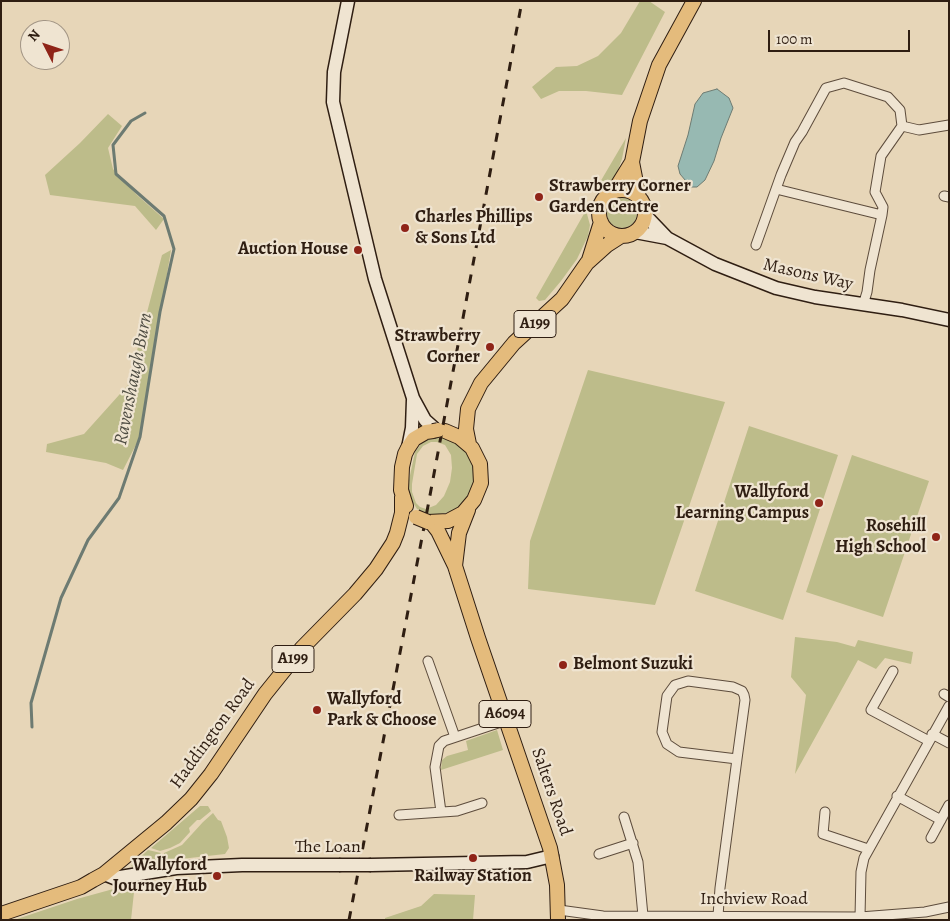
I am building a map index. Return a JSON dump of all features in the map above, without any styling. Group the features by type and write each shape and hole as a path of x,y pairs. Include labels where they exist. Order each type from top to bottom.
{"main road":[{"name":"A199","path":"587,264 601,222 600,207 603,200 614,191 632,162 640,121 659,65 694,1"},
{"name":"A199","path":"632,162 639,198 644,207 645,215"},
{"path":"614,191 626,191 639,198"},
{"path":"635,232 645,215"},
{"path":"601,222 608,231 621,236"},
{"name":"A199","path":"402,497 402,467 408,448 420,435 452,426 468,409 481,383 490,371 514,343 562,299 587,264 607,244 621,236 635,232"},
{"name":"A199","path":"468,409 466,429 469,444 476,454 482,473 478,492 470,507"},
{"path":"439,430 453,434 469,444"},
{"path":"402,497 408,509 422,521 448,521 470,507"},
{"name":"Haddington Road","path":"393,543 402,513 402,497"},
{"name":"Salters Road","path":"455,566 460,533 470,507"},
{"name":"Salters Road","path":"422,521 438,532 455,566 552,856 557,885 559,915"},
{"name":"Haddington Road","path":"1,914 81,887 104,874 166,823 191,799 211,774 265,694 306,643 368,580 393,543 408,526 422,521"}],"street":[{"path":"348,1 334,72 333,102 375,279 413,398 425,420 439,430"},
{"path":"756,245 795,142 826,88 844,83 888,97 900,110 902,126 881,156 875,192 883,207 863,305"},
{"path":"902,126 919,130 949,125"},
{"path":"776,189 882,215"},
{"name":"Masons Way","path":"645,215 667,238"},
{"name":"Masons Way","path":"635,232 667,238 715,264 776,288 949,320"},
{"path":"408,448 413,398"},
{"path":"428,661 455,737"},
{"path":"893,671 871,710 931,738 949,743"},
{"path":"718,916 745,700 742,691 733,687 688,681 674,685 667,696 662,732 667,744 679,752 737,760"},
{"path":"860,917 861,872 864,858 949,706"},
{"path":"441,812 435,767 439,746 444,740 507,720"},
{"path":"897,796 940,820"},
{"path":"399,815 457,811 482,802"},
{"path":"931,838 949,805"},
{"path":"825,812 823,834 868,849"},
{"path":"624,817 638,862 643,916"},
{"path":"599,854 633,843"},
{"name":"The Loan","path":"104,874 114,878 176,868 242,865 527,862 552,856"},
{"name":"Inchview Road","path":"559,915 812,918 860,917 926,912 949,907"}],"shaded area":[{"path":"640,1 649,1 665,12 622,95 586,91 559,91 541,99 532,87 556,67 577,66 598,56 621,33"},
{"path":"108,114 122,126 108,148 113,169 137,195 164,219 156,230 135,206 50,195 45,175"},
{"path":"626,138 622,159 615,178 601,188 596,189"},
{"path":"622,198 628,199 636,207 636,219 628,227 622,228 616,227 608,219 607,213 608,207 616,199"},
{"path":"585,212 590,225 588,236 577,259 545,300 539,301 536,298"},
{"path":"171,250 140,437 123,470 106,463 46,452 47,444 84,434 128,385 162,255"},
{"path":"588,370 725,402 655,605 528,589 530,541"},
{"path":"749,426 838,455 783,620 695,591"},
{"path":"445,438 456,443 467,452 472,463 475,477 473,489 468,498 451,512 433,515 417,509 409,492 409,480 415,452 428,439","holes":["431,442 445,445 451,455 450,482 444,496 436,505 426,509 416,503 412,492 412,484 417,454 423,446"]},
{"path":"852,455 929,481 883,617 806,592"},
{"path":"795,637 837,642 855,647 858,640 913,652 911,664 885,658 876,669 858,660 795,774 806,695 791,677"},
{"path":"497,730 503,750 441,770 442,760 447,756 468,750 466,741"},
{"path":"200,806 208,806 211,811 189,828 190,832 180,843 160,851 151,848"},
{"path":"213,813 221,821 227,837 229,848 225,854 163,861 164,853 182,845"},
{"path":"148,850 161,853 160,861 131,866"},
{"path":"135,883 131,920 14,920 77,899"},
{"path":"434,894 475,895 473,920 385,920 385,918 421,906"}],"water":[{"path":"717,89 729,98 733,108 714,161 705,180 697,187 691,187 680,174 678,166 695,104 703,93"}],"waterway":[{"name":"Ravenshaugh Burn","path":"32,727 31,703 61,598 88,540 119,498 140,437 160,312 174,249 164,216 116,174 113,145 131,121 145,113"}],"railway":[{"path":"349,920 522,1"}],"place":[{"name":"Strawberry Corner Garden Centre","path":"539,197"},
{"name":"Charles Phillips & Sons Ltd","path":"405,228"},
{"name":"Auction House","path":"358,250"},
{"name":"Strawberry Corner","path":"490,347"},
{"name":"Wallyford Learning Campus","path":"819,503"},
{"name":"Rosehill High School","path":"936,537"},
{"name":"Belmont Suzuki","path":"563,665"},
{"name":"Wallyford Park & Choose","path":"317,710"},
{"name":"Railway Station","path":"473,858"},
{"name":"Wallyford Journey Hub","path":"217,876"}]}
